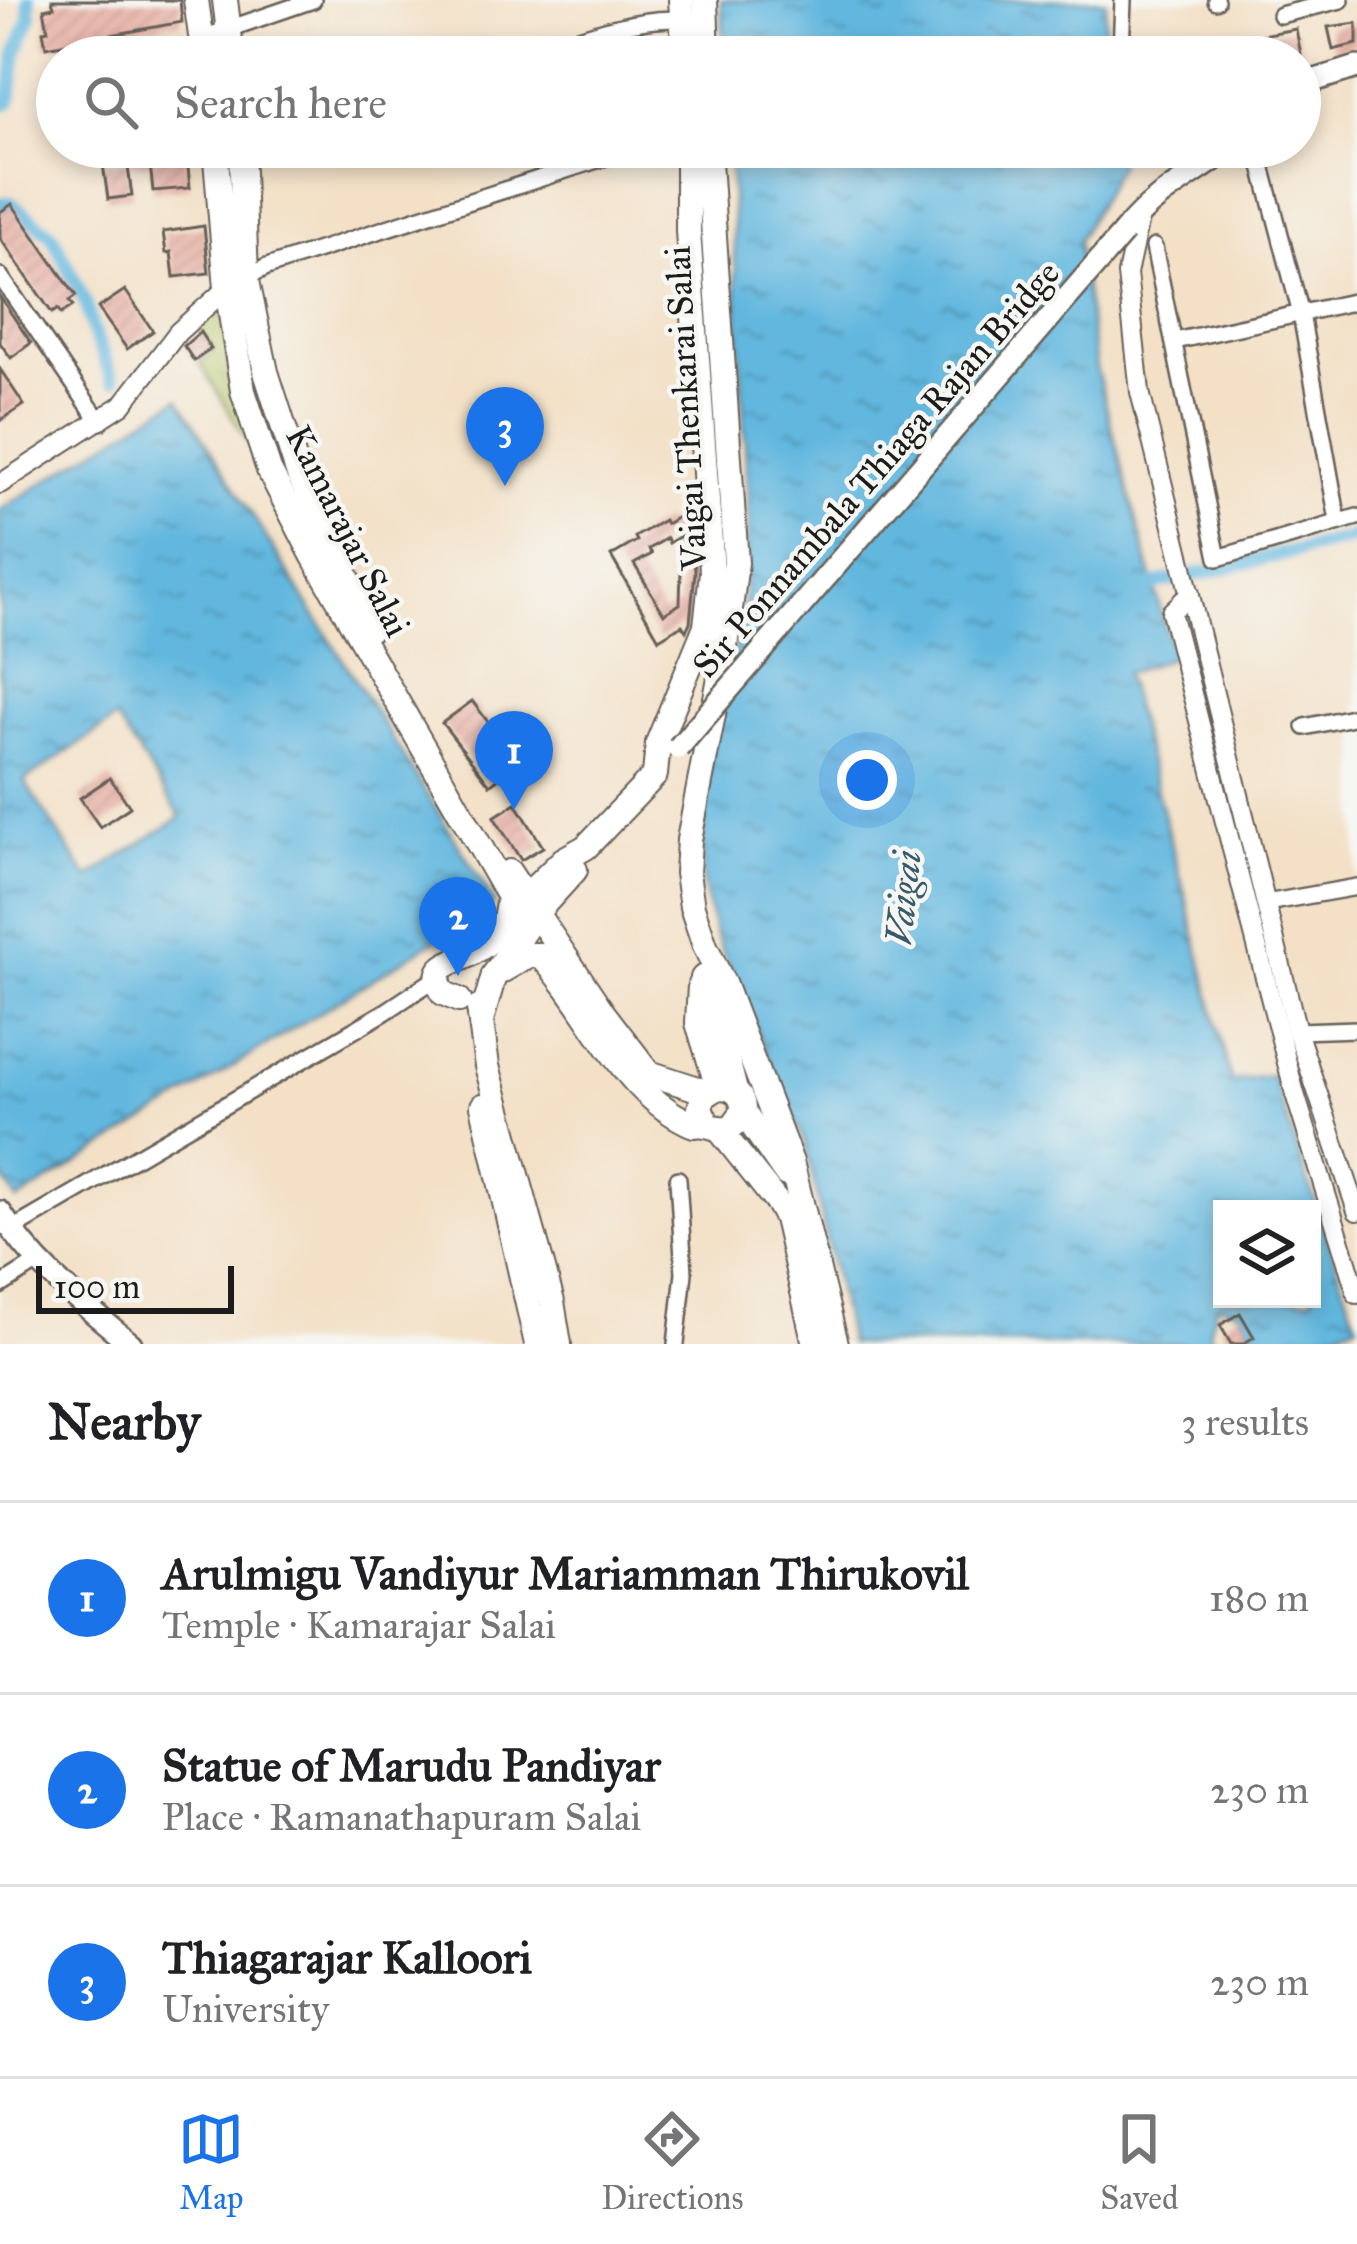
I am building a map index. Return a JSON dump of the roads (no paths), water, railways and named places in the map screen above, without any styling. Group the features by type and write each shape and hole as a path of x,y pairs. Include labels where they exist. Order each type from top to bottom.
{"main road":[{"path":"196,0 201,36"},
{"path":"225,0 230,36"},
{"path":"705,0 706,36"},
{"path":"1321,78 1357,67"},
{"name":"Kamarajar Salai","path":"218,168 236,282 244,391 269,470 508,897 522,909"},
{"name":"Kamarajar Salai","path":"236,282 247,168"},
{"name":"Vaigai Thenkarai Salai","path":"655,775 658,743 706,626 712,572 688,231 688,168"},
{"name":"Vaigai Thenkarai Salai","path":"709,168 736,562 723,662 689,840 688,873 692,907 705,946 791,1162 836,1344"},
{"name":"Sir Ponnambala Thiaga Rajan Bridge","path":"655,775 1141,212 1199,168"},
{"path":"655,775 586,847 563,860 494,938 443,966 438,977 443,993 476,988 534,954 543,958 634,1082 686,1122 732,1127 726,1095"},
{"path":"522,909 476,988 487,1066 547,1281 559,1344"},
{"path":"522,909 553,934 603,1013 649,1073 726,1095"},
{"name":"Vaigai Thenkarai Salai","path":"705,946 698,1023 726,1095 797,1190"},
{"path":"476,988 537,1344"},
{"path":"726,1095 700,1108 786,1218 815,1344"},
{"path":"6,1221 69,1293 131,1344"}],"street":[{"path":"219,36 229,28 313,0"},
{"path":"1121,36 1123,0"},
{"path":"1280,16 1340,0"},
{"path":"589,36 682,10"},
{"path":"0,484 122,405 178,332 236,282 267,267 572,168"},
{"path":"1263,168 1301,314 1338,521"},
{"path":"1141,212 1127,274 1140,392 1266,903 1295,1094 1357,1294"},
{"path":"1154,248 1218,558 1357,517"},
{"path":"0,276 100,422"},
{"path":"1175,341 1357,301"},
{"path":"1188,580 1171,612 1288,1031 1357,1211"},
{"path":"1305,728 1357,716"},
{"path":"1266,903 1357,887"},
{"path":"6,1221 366,1023 438,977"},
{"path":"1288,1031 1357,1029"},
{"path":"676,1344 684,1260 678,1179"},
{"path":"0,1286 38,1262"}],"water":[{"path":"721,0 1106,0 1105,36 724,36"},
{"name":"Vaigai","path":"730,168 1117,168 1078,241 1096,368 1173,657 1125,674 1231,1081 1272,1076 1314,1200 1213,1200 1216,1308 1209,1331 1216,1344 849,1344 805,1142 715,934 703,886 711,748 743,612 749,520"},
{"path":"179,398 495,903 17,1201 0,1173 0,510","holes":["116,719 181,817 88,878 24,781"]},
{"path":"1321,1219 1357,1324 1288,1344 1251,1344 1257,1340 1240,1311 1230,1308 1321,1308"}],"waterway":[{"path":"0,105 10,101 16,53 30,17 29,0"},
{"path":"0,203 11,203 52,235 85,302 113,380"},
{"path":"1134,589 1357,537"}],"place":[{"name":"Thiagarajar Kalloori","path":"505,486"},
{"name":"Arulmigu Vandiyur Mariamman Thirukovil","path":"514,810"},
{"name":"Statue of Marudu Pandiyar","path":"458,976"}]}
